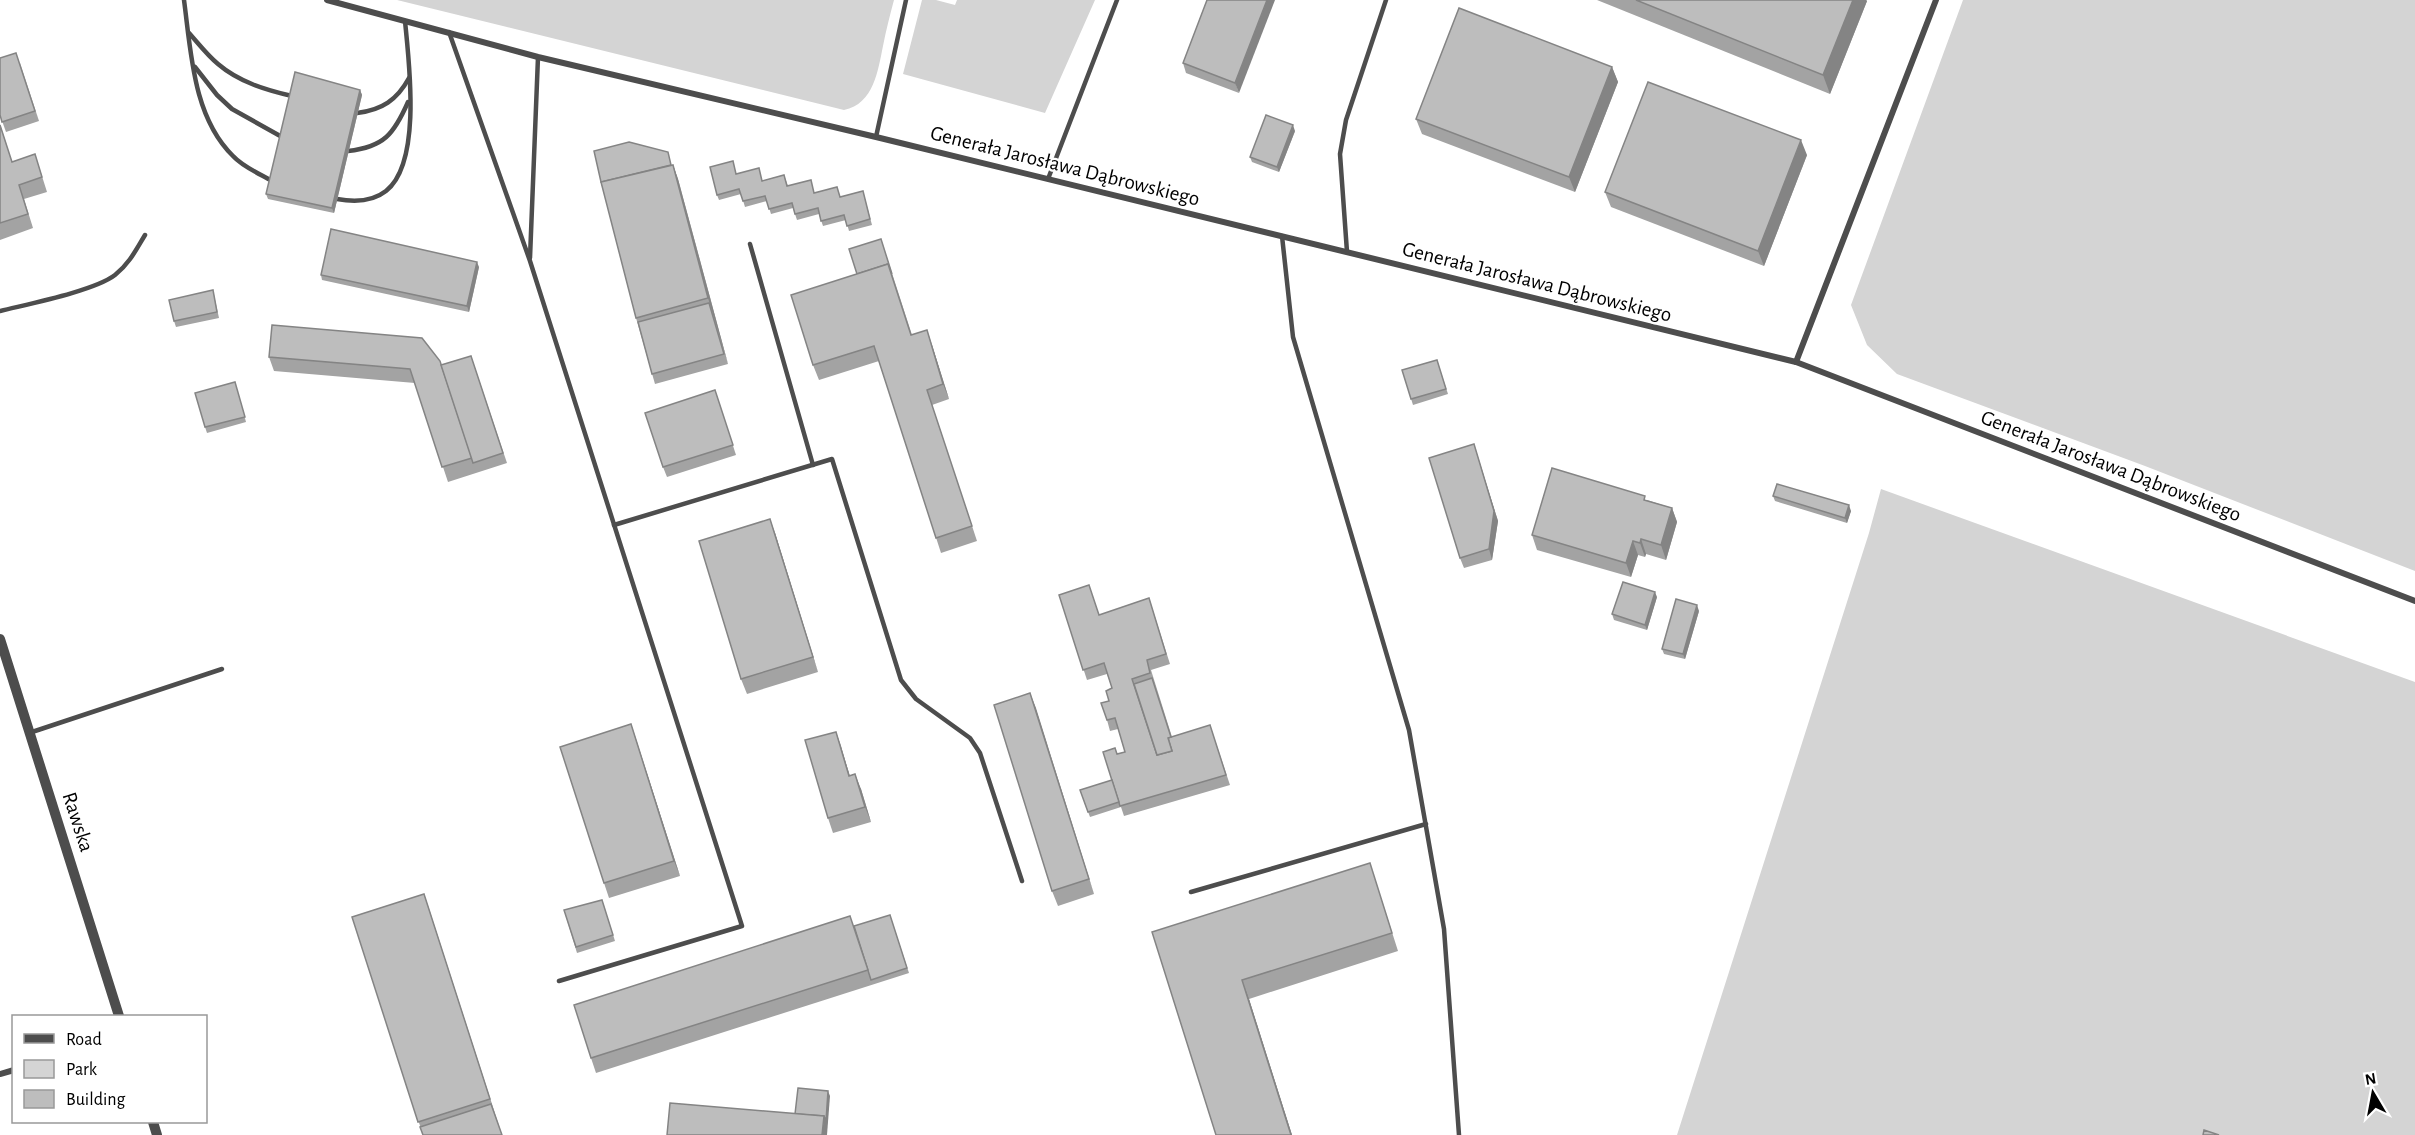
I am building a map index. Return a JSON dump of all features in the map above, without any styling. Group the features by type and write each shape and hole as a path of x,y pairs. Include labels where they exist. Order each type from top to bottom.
{"street":[{"name":"Generała Jarosława Dąbrowskiego","path":"327,0 538,57 876,137 1796,362 2415,601"},
{"path":"1796,362 1936,0"},
{"name":"Rawska","path":"0,639 118,1015"}],"lane":[{"path":"184,0 196,82 210,125 234,157 272,181"},
{"path":"876,137 906,0"},
{"path":"1048,179 1117,0"},
{"path":"1347,252 1340,154 1346,120 1386,0"},
{"path":"337,199 352,202 370,199 385,192 396,180 402,167 410,98 405,21"},
{"path":"449,32 530,261 742,926 559,981"},
{"path":"189,33 218,64 241,79 260,88 292,96"},
{"path":"530,261 538,57"},
{"path":"193,64 217,95 232,109 282,137"},
{"path":"357,113 374,111 389,103 400,93 410,75"},
{"path":"348,151 378,145 391,134 410,98"},
{"path":"0,311 89,287 114,276 132,259 145,235"},
{"path":"1282,236 1293,337 1409,730 1444,929 1459,1135"},
{"path":"750,244 813,465"},
{"path":"614,525 832,459 901,680 916,699 970,738 980,753 1023,881"},
{"path":"29,733 222,669"},
{"path":"1191,892 1426,824"}],"green space":[{"path":"397,0 894,0 873,85 862,101 844,110"},
{"path":"922,0 936,0 955,5 957,0 1095,0 1045,113 903,74"},
{"path":"1963,0 2415,0 2415,571 2145,466 1897,374 1867,345 1851,305"},
{"path":"1881,489 2415,682 2415,1135 1677,1135 1869,533"}],"building":[{"path":"1207,0 1267,0 1235,83 1183,63"},
{"path":"1636,0 1853,0 1823,75"},
{"path":"1459,8 1612,67 1569,177 1416,119"},
{"path":"16,53 35,111 2,122 0,58"},
{"path":"295,72 360,90 332,208 266,194"},
{"path":"1648,82 1801,140 1758,251 1605,192"},
{"path":"1266,115 1293,125 1277,167 1250,157"},
{"path":"0,125 12,162 35,154 42,177 19,185 28,214 0,223"},
{"path":"629,142 668,152 671,165 601,182 594,151"},
{"path":"733,161 736,174 759,168 762,181 784,175 787,186 811,180 814,193 837,187 840,197 863,191 870,219 847,226 844,215 821,221 818,208 795,214 792,203 769,209 765,196 743,201 739,189 717,195 710,167"},
{"path":"673,165 708,298 636,318 601,182"},
{"path":"331,229 477,262 467,306 321,275"},
{"path":"881,239 892,274 888,264 857,274 849,249"},
{"path":"888,264 911,335 927,330 943,384 927,390 972,526 936,538 874,346 813,365 791,295"},
{"path":"213,290 217,312 174,321 169,300"},
{"path":"709,303 724,354 652,374 638,322"},
{"path":"272,325 422,338 440,361 472,458 442,467 410,369 269,357"},
{"path":"471,356 503,453 473,463 441,365"},
{"path":"1437,360 1446,389 1411,399 1402,370"},
{"path":"235,382 245,417 205,427 195,393"},
{"path":"715,390 733,445 663,467 645,413"},
{"path":"1474,444 1494,511 1489,549 1460,558 1429,458"},
{"path":"1552,468 1645,496 1644,500 1672,508 1661,545 1641,539 1640,543 1633,541 1626,563 1532,535"},
{"path":"1777,484 1849,505 1845,518 1773,496"},
{"path":"770,519 813,657 741,679 699,541"},
{"path":"1623,582 1655,592 1645,625 1612,614"},
{"path":"1089,585 1099,615 1149,598 1166,654 1147,660 1150,673 1132,679 1157,755 1172,751 1168,738 1210,725 1226,775 1120,806 1103,752 1115,748 1117,754 1125,752 1115,718 1107,720 1101,703 1109,701 1106,691 1112,688 1104,663 1083,670 1059,595"},
{"path":"1676,599 1697,605 1683,654 1662,649"},
{"path":"1152,678 1171,737 1168,738 1172,751 1157,755 1134,684"},
{"path":"1030,693 1089,879 1052,891 994,705"},
{"path":"631,724 674,861 604,883 560,747"},
{"path":"836,732 849,776 855,774 865,807 828,818 805,740"},
{"path":"1112,780 1119,802 1088,812 1080,790"},
{"path":"1370,863 1392,933 1242,980 1291,1135 1216,1135 1152,932"},
{"path":"424,894 490,1099 418,1122 352,917"},
{"path":"602,900 613,935 576,947 564,910"},
{"path":"890,915 907,968 871,980 854,926"},
{"path":"850,916 868,970 591,1058 574,1005"},
{"path":"798,1088 828,1091 826,1121 824,1116 795,1114"},
{"path":"670,1103 824,1116 822,1135 667,1135"},
{"path":"491,1104 502,1135 423,1135 420,1127"},
{"path":"2204,1130 2219,1135 2203,1135"}]}
